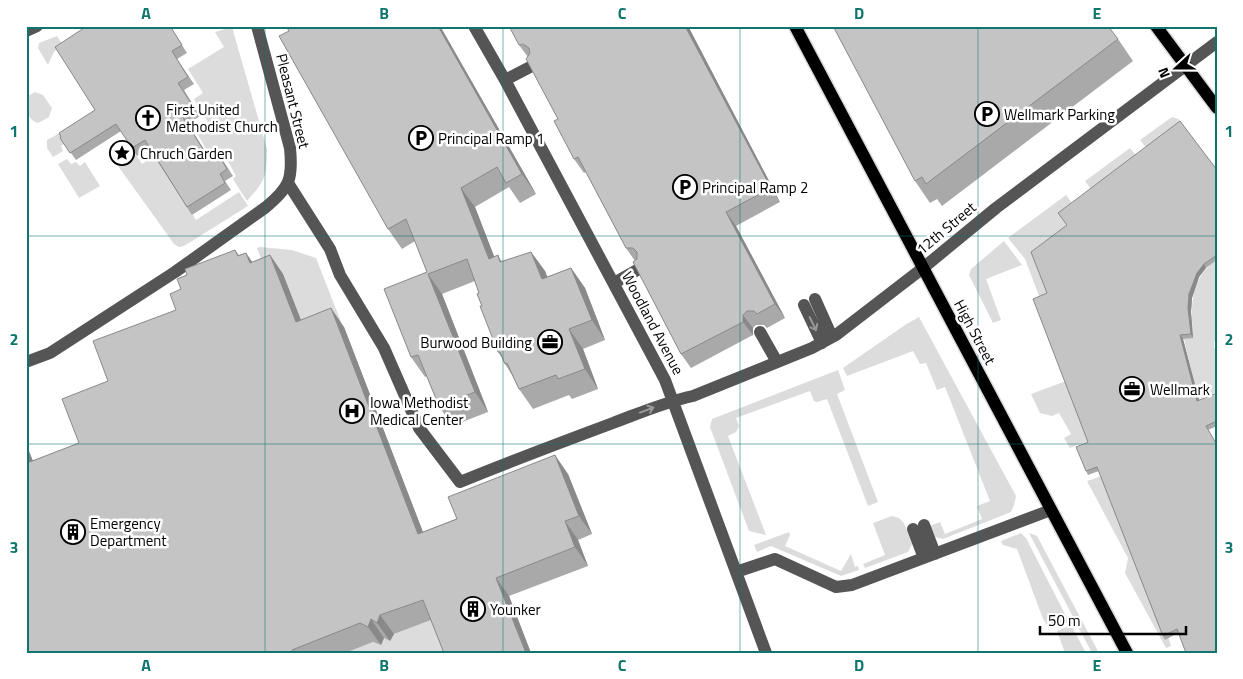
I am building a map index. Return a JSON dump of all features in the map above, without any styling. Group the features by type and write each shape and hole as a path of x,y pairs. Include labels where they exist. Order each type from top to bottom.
{"main road":[{"name":"High Street","path":"795,26 1127,653"},
{"path":"1156,26 1217,108"}],"street":[{"path":"26,31 37,26"},
{"name":"Pleasant Street","path":"257,26 290,148 292,167 288,183"},
{"name":"Woodland Avenue","path":"474,26 505,80 665,380 674,400 766,653"},
{"name":"12th Street","path":"288,183 330,249 340,275 384,348 419,428 460,482 528,454 674,400 693,396 827,340 923,268 996,208 1217,42"},
{"path":"505,80 532,66"},
{"path":"26,362 50,353 174,272 266,207 279,196 288,183"},
{"path":"614,283 639,269"},
{"path":"809,302 827,340"},
{"path":"760,332 777,362"},
{"path":"736,572 775,559 813,583 836,587 852,585 896,574 930,556 988,539 1051,510"},
{"path":"918,527 930,556"}],"shaded area":[{"path":"232,27 267,149 264,178 247,201 233,179 236,176 225,156 214,162 196,132 209,124 194,99 203,93 188,69 224,47 215,32"},
{"path":"57,36 62,44 54,52 48,65 38,48 39,43"},
{"path":"35,92 43,95 52,108 49,117 38,123 29,116 26,105 26,97"},
{"path":"1172,117 1178,119 1183,125 1148,150 1140,140"},
{"path":"60,133 64,144 61,146 63,151 53,157 47,148 47,140"},
{"path":"126,139 142,164 155,156 196,220 239,192 248,206 184,246 179,247 174,244 108,152"},
{"path":"1130,148 1138,158 1093,192 1085,181"},
{"path":"67,159 71,164 76,162 80,166 85,162 100,186 79,198 58,164"},
{"path":"1066,195 1074,206 1070,229 1050,297 1041,301 1025,259 1008,238"},
{"path":"1004,241 1022,265 986,279 1001,320 993,323 969,275 971,269"},
{"path":"257,248 292,250 316,258 343,327 309,341 283,274 278,270 267,274"},
{"path":"1217,260 1217,306 1215,313 1217,313 1217,341 1214,342 1214,348 1217,348 1217,392 1198,399 1184,339 1193,337 1192,305 1197,285 1208,267"},
{"path":"919,317 1016,496 1011,512 943,539 935,537 930,526 940,522 945,534 982,519 977,506 990,501 945,387 937,390 926,363 920,364 913,351 847,376 843,368"},
{"path":"838,370 845,390 837,394 878,502 868,506 827,399 814,401 810,391 736,418 739,426 736,432 728,436 766,535 749,531 710,427 712,419"},
{"path":"1066,381 1103,435 1070,448 1064,438 1071,434 1059,413 1052,416 1040,413 1031,394"},
{"path":"1116,471 1171,646 1166,648 1125,573 1128,558 1087,481"},
{"path":"892,516 899,518 904,523 912,544 908,552 865,568 863,564 885,555 873,523"},
{"path":"789,532 790,535 785,546 841,571 851,554 855,567 858,566 859,570 841,576 771,546 757,552 754,545"},
{"path":"1021,533 1026,538 1069,622 1049,628 1043,619 1017,549 1003,545 1001,541"},
{"path":"1029,533 1037,536 1099,653 1092,653"},
{"path":"436,618 449,653 345,653 373,642 381,645 384,638 390,641 394,634"},
{"path":"1071,625 1086,653 1065,653 1057,631"}],"building":[{"name":"First United Methodist Church","path":"87,26 170,26 182,45 172,51 188,77 178,83 194,108 182,116 208,157 217,152 227,169 220,174 225,183 187,207 145,140 132,148 116,124 70,153 60,138 59,133 95,110 55,47"},
{"path":"286,26 438,26 522,174 506,183 497,167 461,188 489,259 498,255 500,262 531,252 542,279 571,268 592,320 569,329 585,369 558,379 556,375 519,389 507,363 505,364 500,352 498,352 480,306 482,306 477,294 479,293 467,259 428,274 475,392 439,406 418,355 411,357 384,289 427,272 406,219 388,229 279,36 289,31"},
{"name":"Principal Ramp 2","path":"514,26 685,26 771,188 726,212 775,304 757,314 754,311 747,311 743,315 743,322 681,354 633,262 637,259 637,252 633,248 626,248 578,157 574,159 554,121 558,119 526,59 530,53 529,48 523,44 519,45 510,28"},
{"name":"Wellmark Parking","path":"833,26 1108,26 1118,39 926,184 922,177 915,181"},
{"name":"Wellmark","path":"1180,121 1217,170 1217,255 1204,264 1197,273 1189,294 1188,308 1191,334 1180,335 1197,401 1217,393 1217,421 1206,426 1217,445 1217,653 1186,653 1177,629 1163,636 1097,467 1086,471 1076,447 1088,442 1033,299 1047,293 1031,252 1067,225 1058,213"},
{"path":"235,250 238,256 246,253 250,263 270,255 296,322 331,308 418,534 457,519 448,497 555,455 579,516 565,521 575,547 496,578 526,653 444,653 423,600 380,615 377,623 371,619 368,627 360,623 292,650 293,653 26,653 26,459 27,463 79,443 62,399 108,381 93,341 176,310 170,294 181,289 177,279 187,275 185,269"}],"place":[{"name":"Wellmark Parking","path":"987,114"},
{"name":"First United Methodist Church","path":"148,118"},
{"name":"Principal Ramp 1","path":"421,138"},
{"name":"Chruch Garden","path":"122,153"},
{"name":"Principal Ramp 2","path":"685,187"},
{"name":"Burwood Building","path":"550,342"},
{"name":"Wellmark","path":"1132,389"},
{"name":"Iowa Methodist Medical Center","path":"352,411"},
{"name":"Emergency Department","path":"73,532"},
{"name":"Younker","path":"473,609"}]}
